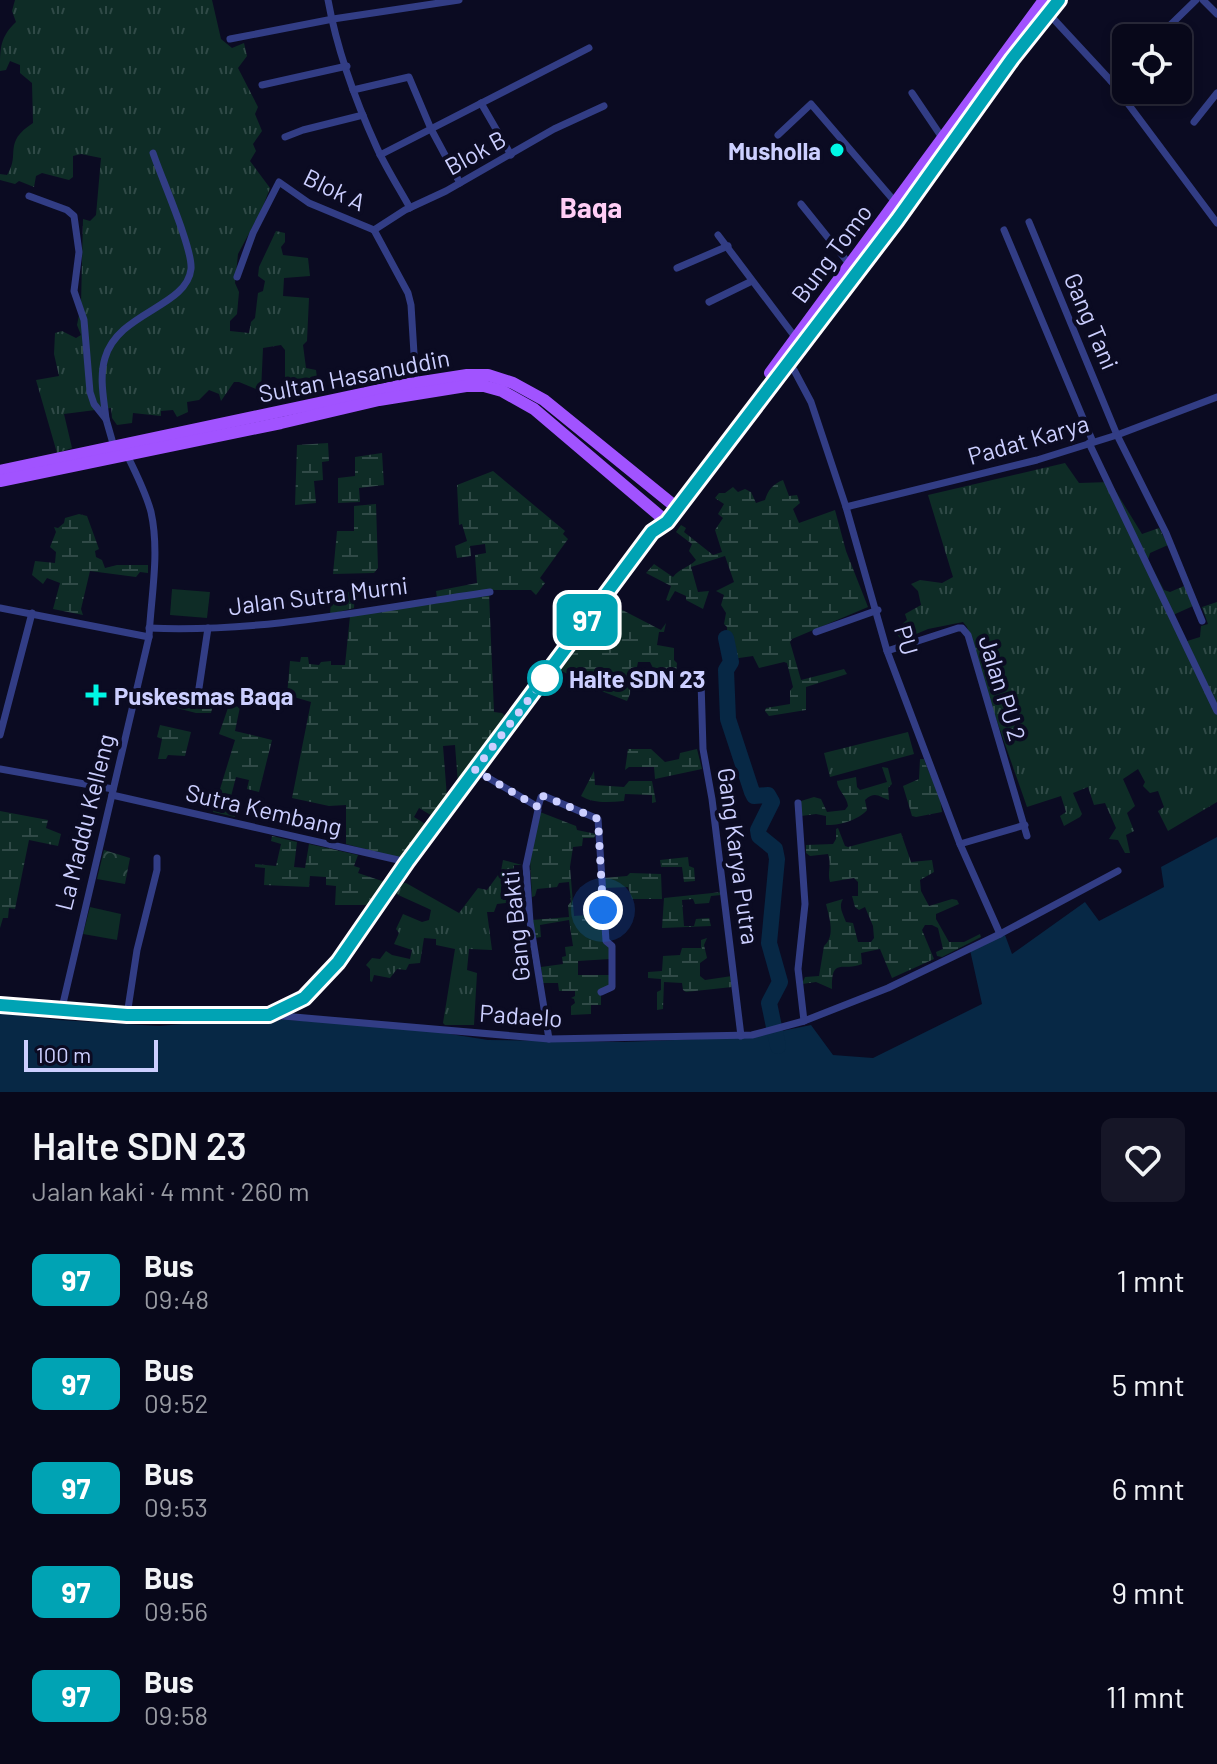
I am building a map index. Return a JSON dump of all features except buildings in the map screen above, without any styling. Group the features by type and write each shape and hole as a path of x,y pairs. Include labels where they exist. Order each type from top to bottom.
{"main road":[{"name":"Bung Tomo","path":"785,359 795,337 896,203 920,179 943,139 1044,6 1059,0"},
{"name":"Bung Tomo","path":"664,519 920,179 1044,6"},
{"name":"Sultan Hasanuddin","path":"0,481 379,400 467,375 488,375 513,383 544,400 675,506"},
{"name":"Sultan Hasanuddin","path":"0,471 416,389 484,386 502,391 534,409 664,519"},
{"path":"568,437 577,427"},
{"path":"638,498 648,486"}],"street":[{"path":"328,0 363,115 380,155 412,207"},
{"path":"230,39 333,19 459,0"},
{"path":"1171,24 1196,0"},
{"path":"1203,0 1217,14"},
{"path":"1044,6 1111,81 1217,223"},
{"path":"380,155 589,48"},
{"path":"262,85 347,66"},
{"path":"353,90 409,77 431,129 460,183"},
{"path":"912,93 943,139"},
{"path":"1194,122 1217,93"},
{"path":"481,103 511,155"},
{"path":"778,135 811,104 896,203"},
{"name":"Blok B","path":"374,230 554,129 604,106"},
{"path":"285,137 363,115"},
{"path":"114,447 106,419 102,368 108,348 120,332 181,291 191,269 153,153"},
{"name":"Blok A","path":"237,277 248,244 279,182 309,203 374,230"},
{"path":"29,196 67,210 74,216 79,252 74,291 84,320 90,392 94,404 106,419"},
{"path":"801,204 850,265"},
{"name":"Gang Tani","path":"1029,222 1117,435 1166,533 1202,621"},
{"path":"374,230 408,293 416,389"},
{"path":"1004,230 1091,442 1217,711"},
{"path":"718,235 795,337"},
{"path":"677,268 728,246"},
{"path":"709,302 752,281"},
{"name":"PU","path":"785,359 811,402 878,610 887,651 960,844 1000,934"},
{"name":"Padat Karya","path":"846,507 1037,460 1117,435 1217,397"},
{"name":"La Maddu Kelleng","path":"61,1012 149,632 154,547 152,516 127,455"},
{"name":"Bung Tomo","path":"0,1005 127,1015 269,1015 294,1005 316,987 338,962 407,862 664,519"},
{"name":"Jalan Sutra Murni","path":"0,608 149,632 294,622 490,592"},
{"path":"816,632 878,610"},
{"path":"0,735 32,613"},
{"path":"199,688 208,628"},
{"name":"Jalan PU 2","path":"887,651 958,628 968,635 1027,836"},
{"name":"Gang Karya Putra","path":"701,681 703,749 716,828 741,1036"},
{"path":"0,703 9,704"},
{"name":"Sutra Kembang","path":"0,769 112,792 407,862"},
{"path":"475,770 538,808 544,796 599,821 599,867 606,941 612,946 612,987 601,992"},
{"path":"798,803 805,894 798,984 804,1021"},
{"name":"Gang Bakti","path":"538,808 526,866 530,922 549,1039"},
{"path":"960,844 1025,825"},
{"path":"127,1015 137,950 158,867 157,858"},
{"name":"Padaelo","path":"269,1015 549,1039 741,1036 804,1021 888,988 1000,934 1118,871"}],"green space":[{"path":"15,0 212,0 221,39 232,48 244,43 247,56 238,68 258,107 255,114 262,131 253,144 256,151 250,161 270,188 238,254 235,283 239,292 237,314 230,321 230,331 249,333 255,318 258,293 263,291 265,281 258,276 259,267 276,231 285,233 285,242 281,247 283,255 308,258 310,276 284,278 283,296 309,298 307,341 303,345 306,368 316,370 317,378 285,379 285,350 281,345 263,348 261,391 234,382 221,401 219,394 209,390 199,400 187,402 188,412 177,417 173,410 161,411 161,416 133,413 132,423 117,425 111,408 64,414 72,448 57,453 36,380 59,376 54,354 55,333 62,331 76,338 81,335 77,325 81,305 83,219 90,221 96,215 101,158 81,154 73,156 73,177 69,180 42,173 36,176 34,187 19,181 15,184 0,180 0,174 7,175 11,168 18,137 33,123 32,83 20,73 20,65 10,61 6,70 0,71 2,44 16,22 12,11"},
{"path":"328,443 329,461 322,462 323,480 314,481 316,503 295,505 297,445"},
{"path":"382,453 384,485 359,488 360,502 338,503 338,478 355,476 355,457"},
{"path":"1065,463 1079,483 1110,482 1142,534 1159,528 1168,545 1150,553 1148,560 1164,590 1170,592 1184,586 1193,606 1173,615 1184,642 1200,637 1201,626 1208,624 1202,607 1217,602 1217,802 1168,831 1158,811 1164,807 1158,791 1150,793 1143,786 1145,782 1138,769 1123,779 1135,806 1127,813 1134,831 1126,835 1130,853 1125,853 1118,840 1109,839 1116,828 1105,803 1094,805 1088,787 1073,793 1082,814 1064,826 1060,816 1066,812 1061,796 1027,807 963,622 928,629 902,640 894,631 907,620 905,614 921,605 918,591 911,584 920,580 942,583 953,577 928,495"},
{"path":"493,471 565,531 563,534 568,539 540,578 545,583 536,595 531,590 490,590 437,598 436,591 477,583 475,555 486,553 485,544 470,546 471,556 457,558 455,546 467,541 462,524 459,525 457,485"},
{"path":"783,480 789,496 797,495 800,503 793,509 799,523 835,510 846,551 868,607 792,639 790,642 801,680 844,669 847,674 806,687 806,710 769,716 766,708 790,704 793,687 787,663 759,668 753,656 732,659 724,624 726,613 721,605 724,595 716,591 734,582 725,556 691,567 698,592 709,591 703,609 675,591 669,601 666,600 671,586 646,573 654,564 673,577 696,560 689,551 692,544 676,532 681,525 686,528 684,532 713,555 722,552 715,530 723,518 718,514 724,504 715,498 719,493 733,487 738,492 745,489 751,492 756,503 765,500 771,488"},
{"path":"376,504 378,568 374,573 333,574 337,531 354,531 354,506"},
{"path":"79,514 87,516 99,549 95,551 96,557 102,560 105,568 148,565 148,573 140,572 136,577 90,571 81,609 83,615 53,609 60,583 47,578 43,584 32,575 35,561 55,563 56,552 50,547 56,532 54,527 58,528 65,518"},
{"path":"172,589 210,592 207,618 170,615"},
{"path":"332,592 355,592 354,608 330,614"},
{"path":"489,593 494,712 502,713 507,718 458,784 455,745 443,746 447,797 434,817 419,808 414,817 427,825 403,859 346,844 346,805 329,806 292,798 311,702 287,695 290,661 300,662 301,657 308,657 309,664 331,661 331,665 345,665 350,616"},
{"path":"605,601 661,630 666,623 664,632 659,632 657,645 674,648 678,678 666,677 664,669 653,668 650,662 638,662 637,667 631,668 627,701 586,685 557,668 590,625 609,634 615,630 616,625 596,615"},
{"path":"170,689 230,691 227,702 214,701 211,713 196,713 165,705"},
{"path":"229,705 240,707 235,731 272,740 259,792 247,789 249,780 236,777 229,804 237,806 235,817 213,812 235,740 219,734"},
{"path":"160,725 191,732 185,756 168,755 166,759 158,759 162,739 157,737"},
{"path":"908,732 914,754 830,777 824,753"},
{"path":"628,749 651,749 665,762 679,759 680,753 697,749 702,769 655,779 654,767 629,767 625,770"},
{"path":"920,759 924,759 942,812 916,817 912,816 903,786 919,779"},
{"path":"882,767 888,768 892,784 888,788 889,800 872,796 865,800 867,810 863,814 836,824 826,825 826,816 801,816 801,801 814,797 821,799 827,812 845,810 847,802 837,781 856,777 860,790 887,782"},
{"path":"594,771 595,785 624,787 629,781 652,781 656,802 652,803 652,795 625,794 624,801 613,802 586,799 581,796"},
{"path":"0,811 48,820 46,828 61,834 58,846 29,840 15,909 9,908 8,918 3,918 0,928"},
{"path":"540,812 576,826 577,830 596,834 594,838 583,838 582,846 573,847 570,867 574,916 602,914 610,942 610,959 578,961 578,975 610,975 610,987 601,989 601,1005 591,1005 591,1014 571,1015 571,1006 575,1003 571,998 575,996 575,991 559,991 558,983 543,983 541,967 563,964 565,947 573,946 569,920 540,925 541,937 535,938 532,920 569,917 568,905 571,902 569,882 537,889 532,897 530,860"},
{"path":"838,828 848,847 901,833 911,862 932,860 934,872 920,880 921,891 929,906 952,899 959,904 936,914 949,942 964,942 980,934 981,937 942,957 937,956 936,952 943,949 938,928 925,925 922,930 934,959 892,978 880,949 861,953 862,964 836,969 832,989 816,982 802,984 805,977 819,976 824,946 831,932 826,904 843,899 842,913 846,922 853,923 858,942 871,942 874,938 865,907 859,910 855,907 852,896 858,896 858,882 854,878 830,882 828,854 810,856 806,853 806,845 833,844"},
{"path":"272,836 297,842 294,867 305,868 309,844 358,855 354,866 360,868 358,873 385,882 368,905 335,905 336,886 326,885 326,877 310,876 309,887 264,885 265,868 255,867 255,864 276,866 281,844 271,841"},
{"path":"104,850 130,858 125,884 97,879"},
{"path":"688,857 689,866 694,868 695,881 684,882 682,867 661,867 660,860"},
{"path":"503,860 522,865 514,865 513,873 506,874 501,899 512,899 511,893 523,893 524,901 497,904 494,912 487,912 492,950 469,949 467,970 477,973 474,1025 443,1023 455,949 436,945 436,939 424,938 420,963 409,964 406,970 397,969 390,978 374,975 370,981 370,969 366,965 372,958 380,959 386,951 410,959 412,950 394,944 403,914 422,922 429,920 431,910 396,894 400,883 406,883 459,913 478,888 487,890 501,871"},
{"path":"630,873 661,874 662,899 632,899 628,887 604,888 603,878 627,876"},
{"path":"722,892 721,895 711,896 709,903 695,904 693,899 682,900 684,926 694,926 696,919 709,918 711,926 662,928 664,898"},
{"path":"90,907 121,914 117,940 83,934"},
{"path":"707,938 704,945 707,958 700,963 700,976 705,980 732,976 732,987 686,992 682,983 664,982 663,1009 657,1010 661,979 648,978 648,972 662,971 663,956 680,955 682,948 701,948 701,940"}],"water":[{"path":"1217,837 1217,1092 0,1092 0,1013 159,1026 253,1018 406,1027 488,1040 624,1042 752,1037 811,1025 833,1055 873,1058 982,1004 970,950 1005,935 1012,954 1085,902 1099,921 1164,887 1161,867"}],"waterway":[{"path":"726,638 731,662 726,670 728,719 754,796 768,795 772,802 758,830 759,836 775,849 777,859 769,943 780,982 769,1003 778,1046"}],"bus line":[{"name":"97","path":"0,1005 127,1015 269,1015 294,1005 316,987 338,962 407,862 652,532 667,522 897,220 1012,59 1059,0"}],"place":[{"name":"Musholla","path":"837,150"},
{"name":"Halte SDN 23","path":"545,678"},
{"name":"Puskesmas Baqa","path":"96,695"}],"district":[{"name":"Baqa","path":"591,207"}],"route":[{"path":"545,678 475,770 538,807 544,796 598,819 603,910"}]}
